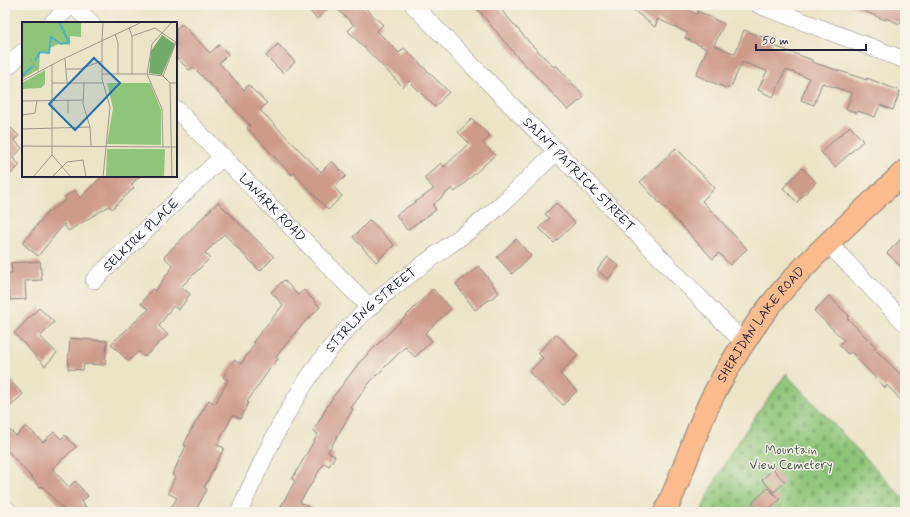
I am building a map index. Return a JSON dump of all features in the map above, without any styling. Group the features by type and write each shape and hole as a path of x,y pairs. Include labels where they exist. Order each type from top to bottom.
{"main road":[{"name":"SHERIDAN LAKE ROAD","path":"665,512 708,407 744,343 777,298 829,244 905,171"}],"street":[{"path":"53,22 72,5 90,22"},
{"name":"SAINT PATRICK STREET","path":"413,5 744,343"},
{"path":"759,5 905,60"},
{"path":"5,69 22,53"},
{"name":"LANARK ROAD","path":"177,110 369,307"},
{"name":"STIRLING STREET","path":"239,512 272,441 309,378 332,346 369,307 484,219 556,152"},
{"name":"SELKIRK PLACE","path":"94,280 223,156"},
{"path":"829,244 905,323"},
{"path":"5,508 9,512"}],"green space":[{"name":"Mountain View Cemetery","path":"786,374 905,500 905,512 701,512 728,458 750,424"}],"building":[{"path":"315,5 332,5 317,19 309,10"},
{"path":"333,5 362,5 383,25 377,31 399,53 404,48 449,92 435,107 409,81 403,87 348,31 354,25"},
{"path":"474,5 497,5 528,41 554,67 556,65 584,97 568,110 514,53"},
{"path":"627,5 678,5 697,14 698,11 724,24 714,45 735,54 744,30 773,41 772,45 812,60 812,62 867,80 867,78 900,91 893,110 880,105 875,117 858,111 857,113 846,109 852,93 822,83 814,105 801,100 809,78 786,70 773,97 758,90 767,71 742,62 731,87 728,89 696,75 707,49 685,38 688,33 658,19 655,27"},
{"path":"850,5 905,5 905,12 900,24 886,18 885,20"},
{"path":"182,24 210,53 219,45 228,54 219,63 244,90 248,85 267,103 260,110 321,172 332,161 346,176 334,187 342,196 328,210 294,173 292,175 247,128 250,125 193,67 189,70 177,58 177,29"},
{"path":"278,44 295,62 283,73 266,56"},
{"path":"472,119 490,136 483,143 495,155 455,192 452,188 433,205 436,210 407,230 396,215 434,189 424,178 441,163 444,167 469,143 458,132"},
{"path":"5,122 19,136 14,140 22,148 13,158 20,165 5,180"},
{"path":"850,126 863,141 835,167 821,152"},
{"path":"676,148 715,188 702,201 747,249 730,265 719,253 713,259 640,182"},
{"path":"802,168 816,182 797,202 783,188"},
{"path":"101,177 139,177 131,185 134,188 112,209 109,206 68,231 64,224 38,256 22,243 47,213 66,200 64,197 75,190 80,198"},
{"path":"218,202 274,257 260,271 224,234 205,253 210,258 181,287 190,294 179,310 173,306 159,326 168,335 144,357 139,351 128,361 111,344 149,309 141,304 152,289 155,291 173,266 164,257"},
{"path":"556,203 575,223 554,243 539,228 550,218 545,214"},
{"path":"370,220 394,245 376,262 353,237"},
{"path":"905,235 905,271 887,253"},
{"path":"516,239 531,256 512,274 497,257"},
{"path":"608,257 619,266 608,279 597,270"},
{"path":"40,261 42,280 25,281 26,299 10,300 9,292 5,292 5,274 12,273 11,263"},
{"path":"479,266 499,293 475,310 456,284"},
{"path":"284,280 298,295 304,290 320,307 298,329 276,357 278,359 247,402 248,403 240,419 233,415 217,445 224,448 204,488 207,489 195,512 168,512 177,498 168,493 175,477 172,475 186,446 184,445 190,432 209,400 215,404 228,380 223,377 234,360 241,364 255,343 253,342 283,305 271,292"},
{"path":"433,289 451,309 425,333 432,341 415,357 405,347 370,382 351,408 353,409 328,452 335,456 329,466 324,463 300,502 318,512 278,512 295,481 292,479 318,434 313,431 333,397 359,363"},
{"path":"829,296 849,316 847,318 876,347 874,348 905,379 905,405 887,385 885,388 851,352 848,354 839,345 844,340 814,311"},
{"path":"39,308 54,322 40,337 57,353 45,366 14,333"},
{"path":"556,334 578,355 560,374 577,391 563,405 529,372 543,358 538,353"},
{"path":"70,338 107,341 105,365 84,364 83,370 68,369"},
{"path":"5,376 23,394 5,412"},
{"path":"5,425 16,436 26,426 43,442 54,432 61,439 65,435 76,447 52,469 69,487 75,481 88,496 81,502 91,512 66,512 42,486 40,487 5,448"},
{"path":"773,469 785,482 774,492 762,480"},
{"path":"768,488 780,500 767,512 760,512 752,503"}]}
